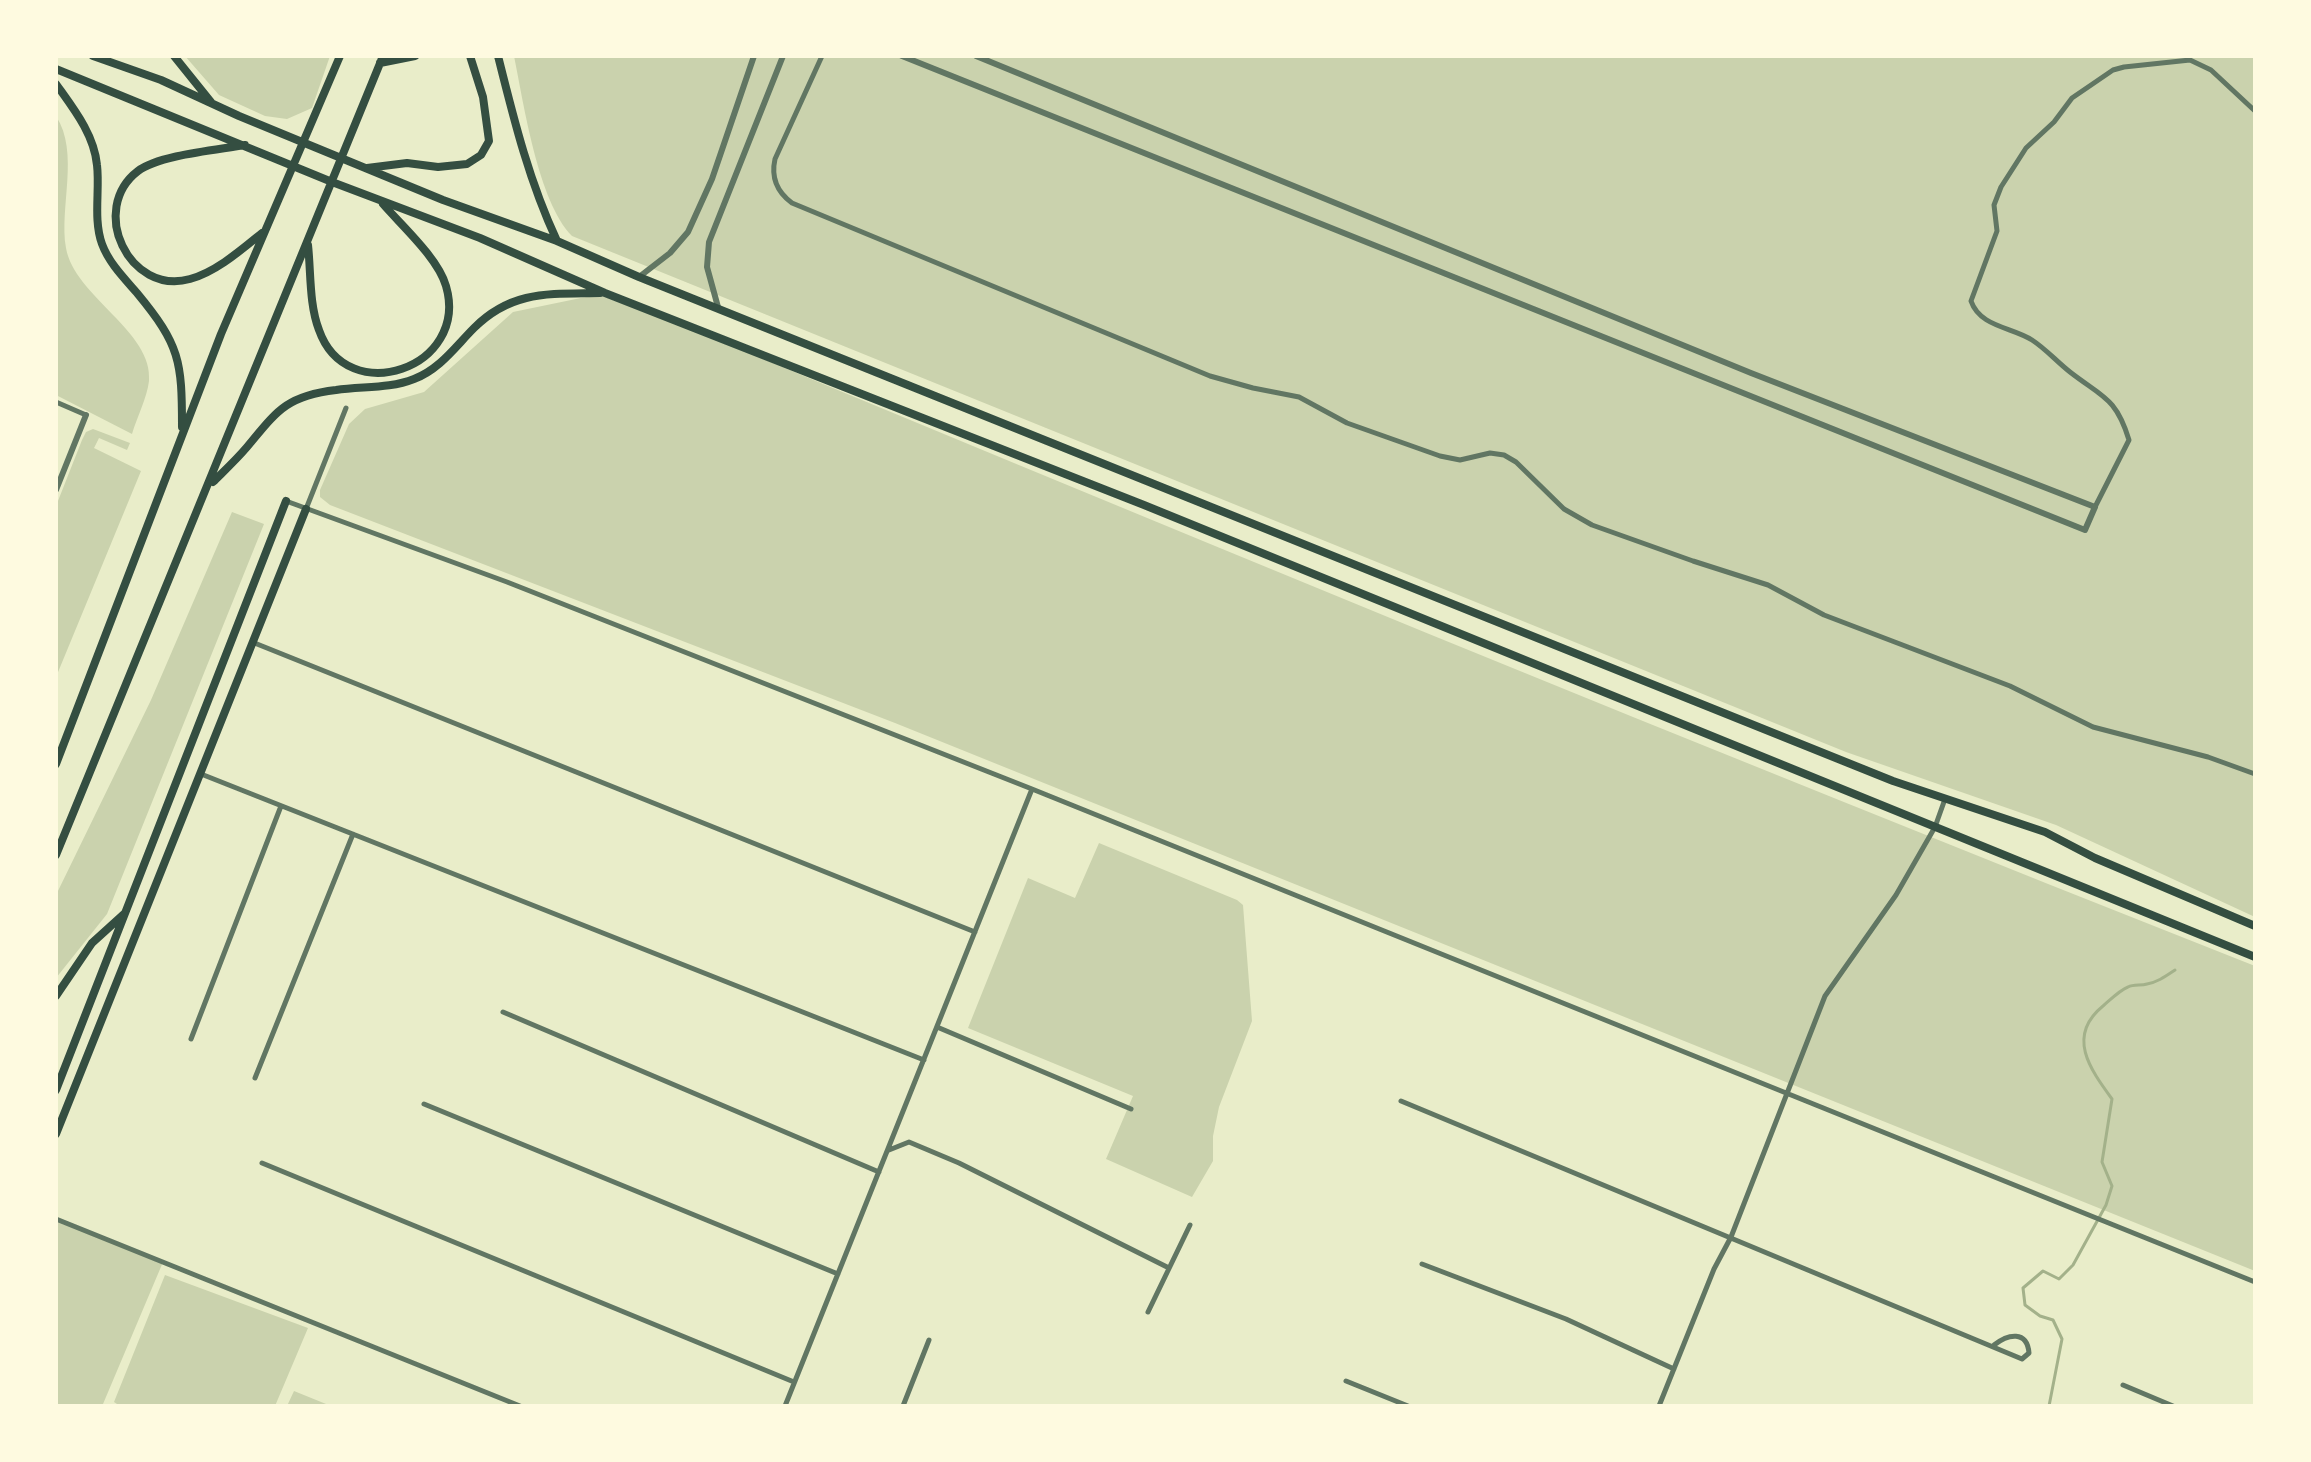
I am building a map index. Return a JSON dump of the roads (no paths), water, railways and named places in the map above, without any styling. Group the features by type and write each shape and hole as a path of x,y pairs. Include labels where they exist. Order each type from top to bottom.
{"main road":[{"path":"93,56 161,80 443,200 557,241 639,277 1882,777 2045,832 2095,858 2255,926"},
{"path":"174,56 212,103"},
{"path":"56,855 382,59 415,56"},
{"path":"366,168 407,163 438,167 467,164 481,155 489,141 483,97 470,56"},
{"path":"498,56 523,155 538,200 557,241"},
{"path":"56,764 221,334 339,59"},
{"path":"56,69 480,238 605,293 1158,511 2255,957"},
{"path":"56,84 92,144 97,164 101,242 111,263 162,323 177,352 182,391 182,436"},
{"path":"245,144 158,160 137,171 122,190 114,215 117,237 139,270 165,280 189,279 217,266 265,230"},
{"path":"308,240 319,331 339,361 376,374 410,366 438,342 449,322 448,294 436,266 381,201"},
{"path":"208,487 284,405 312,393 394,385 414,379 449,356 497,308 518,298 605,293"},
{"path":"56,1090 286,501"},
{"path":"56,1134 306,509"},
{"path":"56,996 92,943 126,912"},
{"path":"71,1053 81,1050 86,1059"}],"street":[{"path":"639,277 670,253 688,232 712,179 754,56"},
{"path":"718,307 707,267 709,242 783,56"},
{"path":"822,56 772,171 782,196 792,203 1210,376 1299,397 1347,423 1440,456 1460,460 1490,453 1504,455 1516,462 1564,509 1592,525 1768,585 1857,629 2010,686 2093,727 2208,757 2255,774"},
{"path":"902,56 2085,530 2129,440 2121,414 2097,391 2029,338 1984,318 1974,309 1971,301 1997,231 1994,205 2026,148 2054,122 2072,98 2113,70 2190,60 2211,70 2255,111"},
{"path":"976,56 1751,373 2095,507"},
{"path":"56,402 86,415 56,490"},
{"path":"306,509 346,408"},
{"path":"286,501 522,588 1032,789 2255,1282"},
{"path":"252,642 975,932"},
{"path":"201,774 924,1060"},
{"path":"785,1406 1032,789"},
{"path":"1659,1406 1714,1269 1731,1237 1825,996 1896,895 1935,827 1945,799"},
{"path":"191,1039 281,806"},
{"path":"255,1078 353,834"},
{"path":"503,1012 879,1172"},
{"path":"937,1027 1131,1109"},
{"path":"1401,1101 2022,1359 2029,1353 2025,1342 2016,1335 2003,1338 1994,1345"},
{"path":"424,1104 838,1274"},
{"path":"888,1151 909,1142 959,1163 1169,1268"},
{"path":"262,1163 794,1382"},
{"path":"56,1219 520,1406"},
{"path":"1148,1312 1190,1225"},
{"path":"1422,1264 1566,1319 1674,1369"},
{"path":"903,1406 929,1340"},
{"path":"1346,1381 1408,1406"},
{"path":"2123,1385 2173,1406"}],"waterway":[{"path":"2049,1406 2062,1339 2053,1320 2040,1316 2025,1305 2023,1288 2043,1271 2059,1279 2073,1265 2106,1205 2112,1186 2102,1162 2112,1099 2096,1076 2085,1052 2086,1029 2092,1017 2122,990 2155,982 2175,970"}]}
